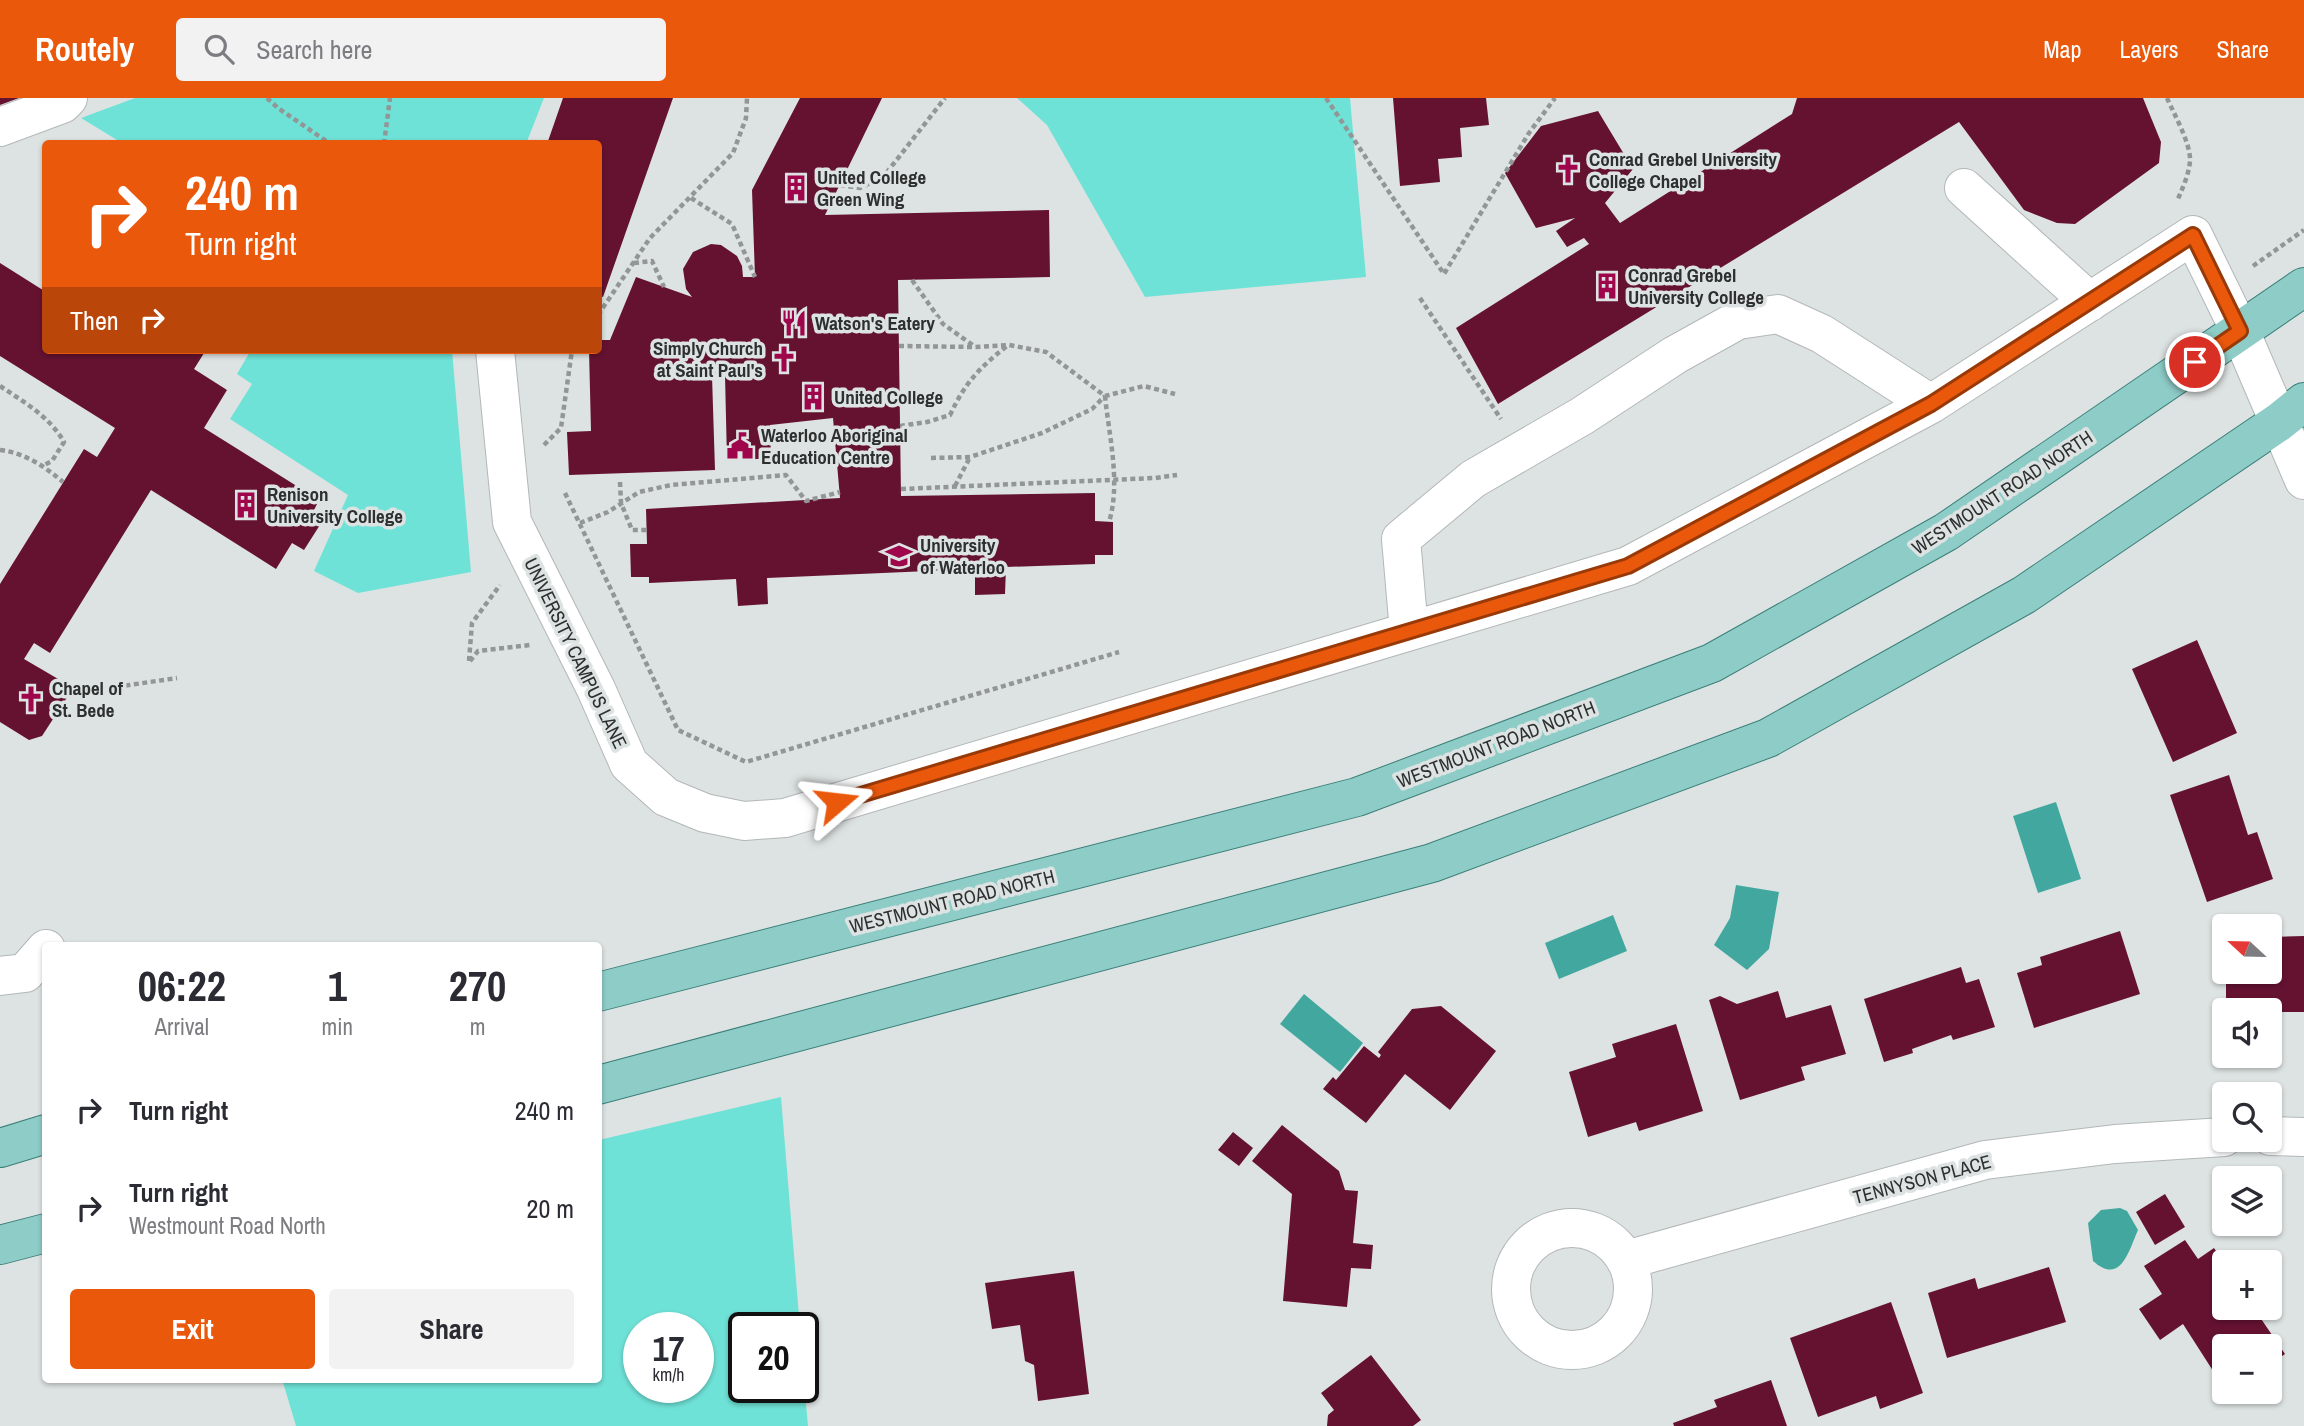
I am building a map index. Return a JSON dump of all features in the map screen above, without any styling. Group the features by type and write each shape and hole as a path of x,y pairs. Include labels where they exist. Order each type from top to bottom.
{"main road":[{"name":"WESTMOUNT ROAD NORTH","path":"602,991 1357,797 1712,663 1946,532 2304,287"},
{"path":"602,1084 1432,863 1768,738 2024,595 2292,412"},
{"path":"0,1148 42,1135"},
{"path":"0,1245 42,1234"}],"street":[{"path":"0,127 62,104 68,98"},
{"path":"1964,188 2090,302"},
{"name":"UNIVERSITY CAMPUS LANE","path":"495,354 512,522 596,689 629,764 666,797 705,813 744,821 785,818 1628,566 1931,404 2193,235 2220,291"},
{"path":"2220,291 2240,331 2292,412 2304,480"},
{"path":"1409,631 1401,539 1473,479 1582,416 1675,355 1738,320 1778,314 1822,334 1931,404"},
{"path":"0,976 25,973 42,953"},
{"path":"2282,1136 2304,1137"},
{"name":"TENNYSON PLACE","path":"1626,1260 1985,1160 2115,1144 2212,1138"}],"path":[{"path":"267,98 324,140"},
{"path":"385,140 390,98"},
{"path":"602,310 650,238 733,153 746,118 747,98"},
{"path":"840,186 860,188 884,176 945,98"},
{"path":"1326,98 1444,274 1528,133 1555,98"},
{"path":"691,198 732,224 755,277"},
{"path":"2220,291 2304,230"},
{"path":"633,264 652,261 664,287"},
{"path":"912,280 943,324 975,347"},
{"path":"900,426 950,415 962,391 978,369 1009,345"},
{"path":"899,346 1009,345 1046,352 1105,396 1114,506 1109,522"},
{"path":"540,449 561,428 571,354"},
{"path":"0,386 56,428 64,442 52,461 44,465"},
{"path":"931,458 970,457 1042,433 1092,409 1105,396 1144,386 1175,394"},
{"path":"0,450 15,452 44,465 64,482"},
{"path":"955,487 970,457"},
{"path":"580,523 608,512 639,492 671,485 786,475 806,501 840,492"},
{"path":"901,489 1177,475"},
{"path":"620,482 621,503 632,530 647,530"},
{"path":"556,496 565,493 678,730 746,762 1119,652"},
{"path":"524,546 516,563 472,623 469,661 478,651 540,644"},
{"path":"75,693 177,678"}],"shaded area":[{"path":"135,98 544,98 528,140 117,140 81,118"},
{"path":"1017,98 1350,98 1366,277 1145,297 1047,125"},
{"path":"249,354 452,354 471,572 358,593 314,571 348,495 230,419 252,384 237,374"},
{"path":"2056,802 2081,879 2038,893 2013,816"},
{"path":"1736,885 1779,892 1769,949 1747,970 1714,945 1730,918"},
{"path":"1613,915 1627,951 1559,979 1545,943"},
{"path":"1304,994 1363,1043 1340,1072 1280,1024"},
{"path":"781,1097 799,1312 728,1312 728,1403 806,1403 808,1426 296,1426 283,1383 602,1383 602,1139"},
{"path":"2120,1208 2127,1211 2138,1230 2123,1262 2111,1270 2093,1261 2088,1223 2101,1210"}],"building":[{"path":"0,98 19,98 0,105"},
{"path":"563,98 673,98 603,297 602,140 548,140"},
{"name":"United College","path":"800,98 882,98 825,215 1049,210 1050,277 898,280 901,496 1095,493 1095,521 1113,522 1113,555 1095,555 1095,564 1006,567 1005,594 975,595 975,569 767,578 768,604 738,606 736,579 649,583 649,577 631,577 630,544 647,544 646,509 840,498 833,418 770,425 771,458 727,461 725,375 712,376 715,470 569,475 567,432 591,431 589,354 602,354 602,340 610,340 636,277 692,297 686,289 683,269 693,252 711,244 721,245 737,256 743,277 755,277 752,190"},
{"path":"1393,98 1486,98 1489,125 1460,128 1462,157 1438,159 1440,182 1400,186"},
{"name":"Conrad Grebel University College","path":"1797,98 2143,98 2161,142 2159,163 2075,224 2057,223 2024,210 1959,122 1498,404 1456,328 1589,244 1584,238 1567,247 1556,231 1575,218 1536,228 1505,173 1541,126 1598,111 1633,169 1605,203 1620,223 1792,114"},
{"name":"Renison University College","path":"0,263 42,289 42,354 203,354 194,369 227,390 204,428 319,500 314,510 325,517 304,550 292,543 276,569 151,490 50,653 34,643 24,659 65,683 68,696 42,736 29,740 0,722 0,584 84,449 97,457 115,428 0,356"},
{"path":"2197,640 2237,733 2173,762 2132,669"},
{"path":"2229,775 2248,835 2257,832 2273,879 2207,902 2170,795"},
{"path":"2120,931 2140,994 2034,1028 2017,973 2042,965 2040,957"},
{"path":"2304,936 2304,1012 2282,1012 2282,998 2226,998 2226,984 2282,984 2282,937"},
{"path":"1961,967 1966,983 1979,979 1995,1027 1953,1040 1951,1035 1912,1049 1913,1053 1884,1062 1864,999"},
{"path":"1778,991 1786,1018 1831,1005 1846,1054 1801,1067 1805,1080 1740,1100 1709,1000 1720,996 1737,1004"},
{"path":"1441,1006 1496,1051 1450,1110 1405,1074 1366,1123 1323,1089 1333,1077 1336,1080 1364,1046 1379,1058 1381,1055 1378,1052 1412,1009"},
{"path":"1676,1024 1703,1111 1639,1131 1636,1122 1588,1137 1569,1072 1616,1057 1612,1044"},
{"path":"1282,1125 1339,1171 1345,1190 1358,1191 1353,1243 1373,1245 1371,1269 1351,1268 1347,1307 1283,1301 1292,1194 1252,1161"},
{"path":"1233,1132 1253,1148 1239,1166 1218,1150"},
{"path":"2165,1194 2185,1227 2155,1245 2136,1212"},
{"path":"2185,1240 2198,1259 2214,1248 2212,1320 2262,1320 2271,1334 2212,1334 2212,1369 2183,1324 2160,1340 2139,1309 2162,1294 2144,1266"},
{"path":"2049,1267 2066,1322 1947,1358 1928,1293 1975,1278 1978,1289"},
{"path":"1074,1271 1089,1394 1038,1401 1034,1365 1025,1361 1020,1325 992,1329 985,1283"},
{"path":"1891,1302 1923,1393 1880,1409 1876,1396 1818,1417 1790,1338"},
{"path":"1371,1355 1421,1420 1413,1426 1327,1426 1328,1415 1334,1410 1321,1393"},
{"path":"1771,1380 1787,1426 1674,1426 1673,1423 1717,1407 1714,1400"}],"place":[{"name":"Conrad Grebel University College Chapel","path":"1568,170"},
{"name":"United College Green Wing","path":"796,188"},
{"name":"Conrad Grebel University College","path":"1607,286"},
{"name":"Watson's Eatery","path":"794,323"},
{"name":"Simply Church at Saint Paul's","path":"784,359"},
{"name":"United College","path":"813,397"},
{"name":"Waterloo Aboriginal Education Centre","path":"740,446"},
{"name":"Renison University College","path":"246,505"},
{"name":"University of Waterloo","path":"899,556"},
{"name":"Chapel of St. Bede","path":"31,699"}],"route":[{"path":"837,802 1628,566 1931,404 2193,235 2240,331 2195,362"}]}
